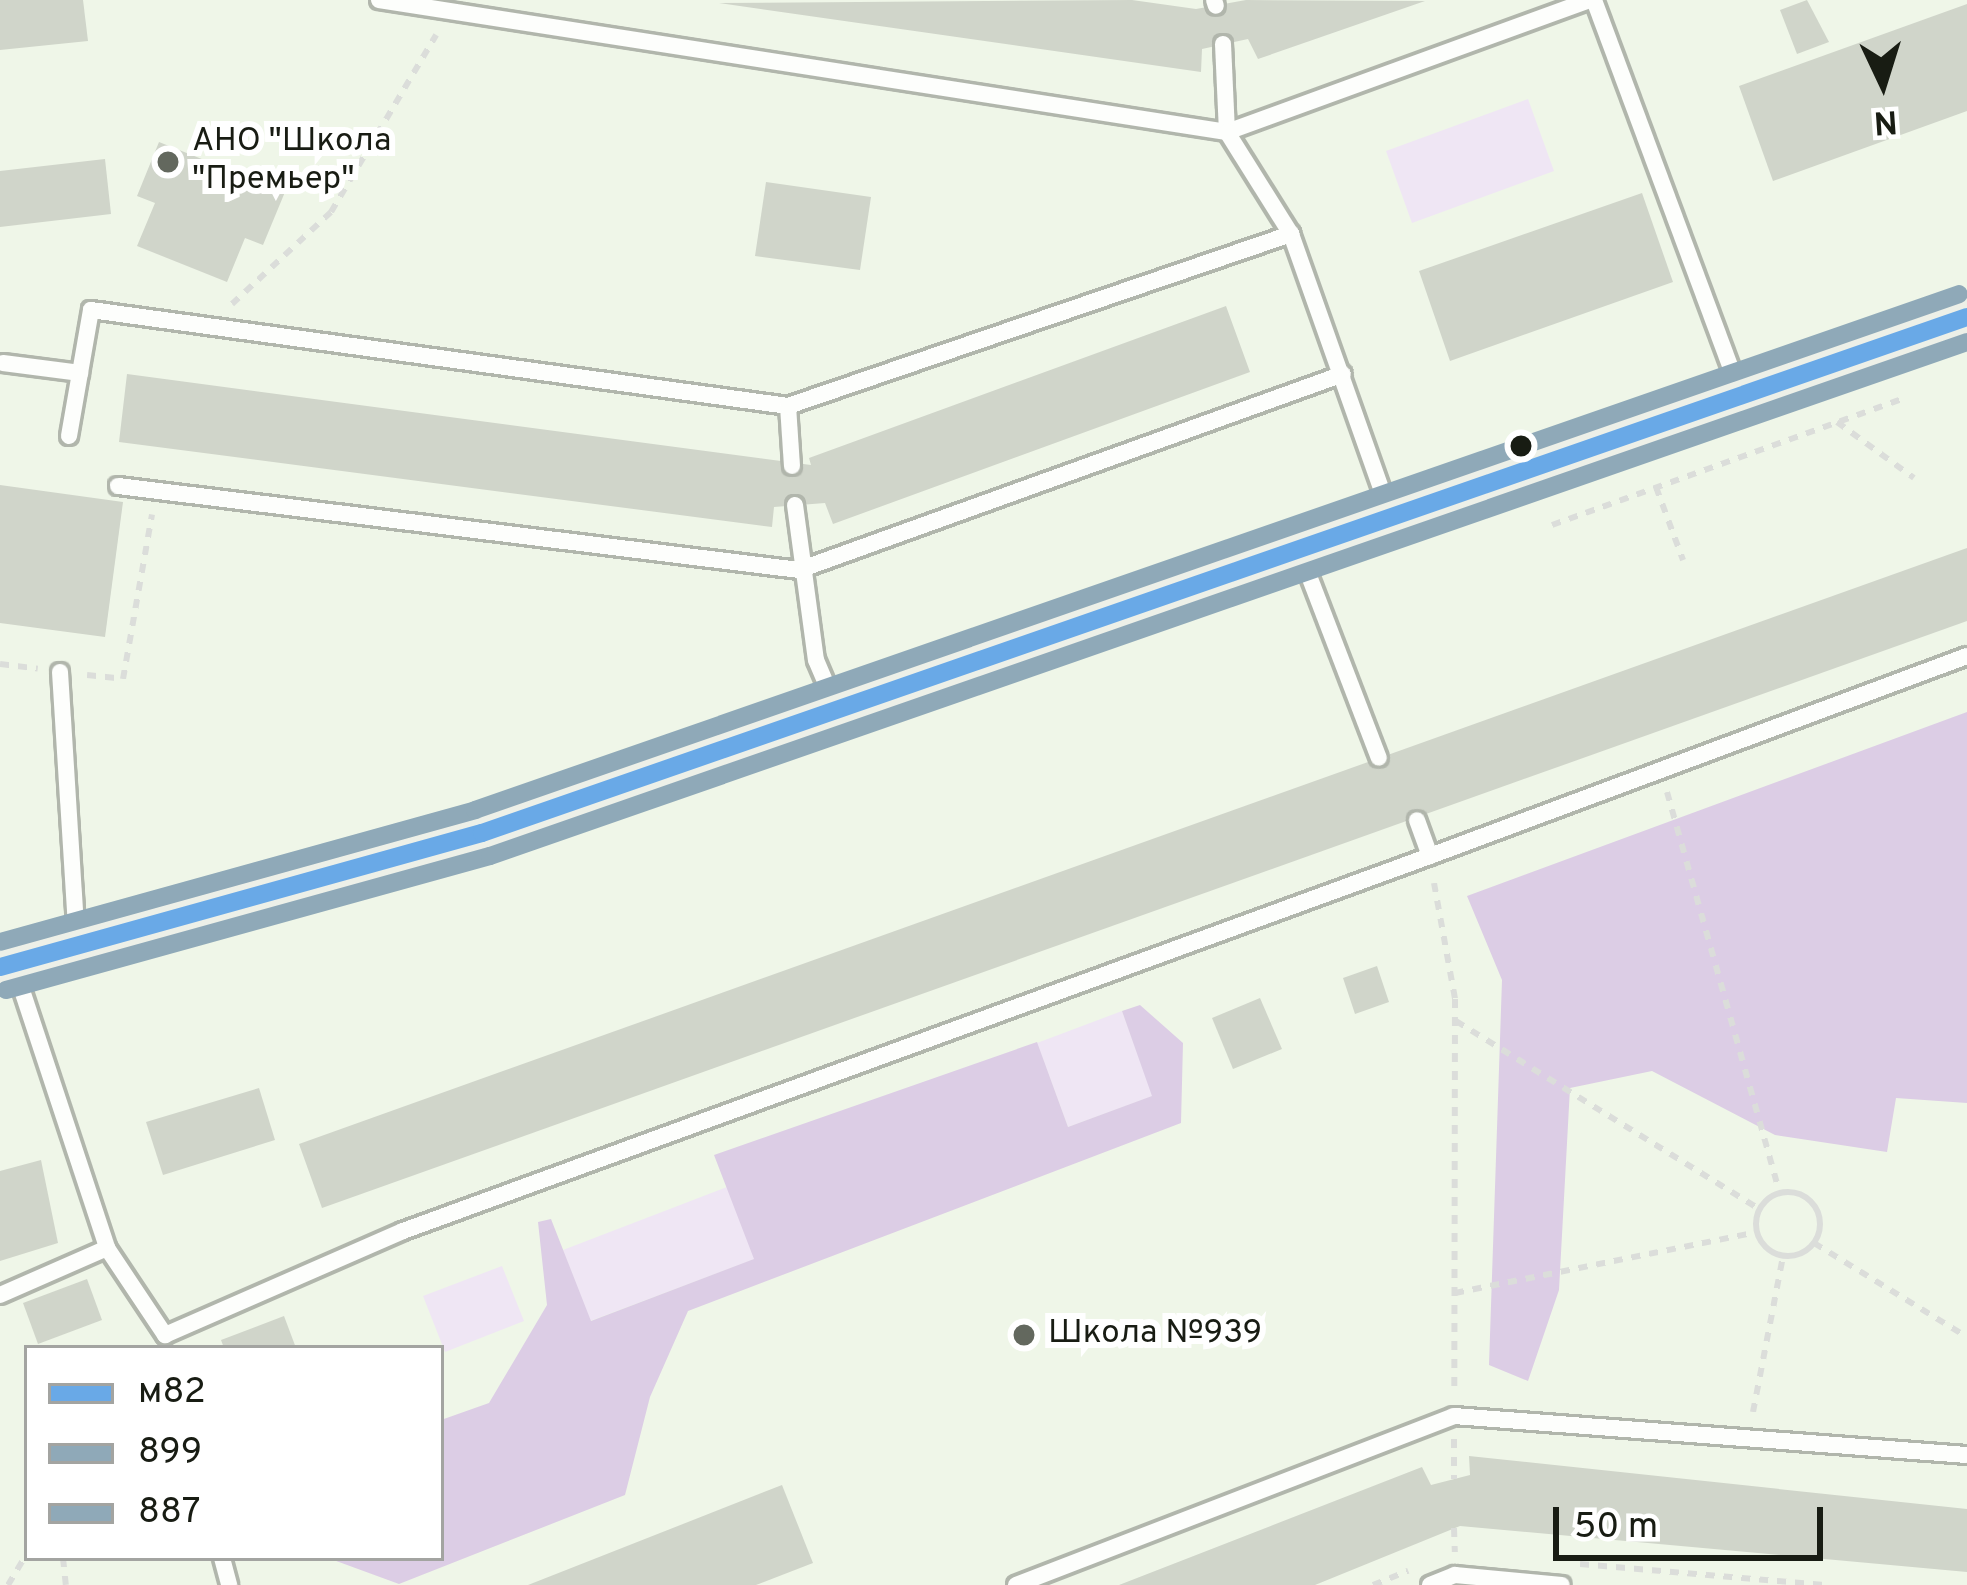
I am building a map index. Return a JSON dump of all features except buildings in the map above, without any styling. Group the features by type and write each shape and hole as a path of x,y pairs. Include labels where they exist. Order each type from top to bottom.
{"main road":[{"path":"6,965 482,833 1300,555 1967,317"}],"lane":[{"path":"379,0 447,16 1227,132 1592,0 1741,397"},
{"path":"482,21 485,0"},
{"path":"1222,44 1227,132 1291,234 1392,519"},
{"path":"70,436 91,310 788,406 1291,234"},
{"path":"3,363 80,374"},
{"path":"118,487 799,570 1343,374"},
{"path":"788,406 792,466"},
{"path":"795,506 799,570 816,660 838,713"},
{"path":"1300,555 1379,758"},
{"path":"6,965 107,1248 166,1342 403,1231 1967,656"},
{"path":"60,672 77,945"},
{"path":"1417,820 1430,856"},
{"path":"0,1295 107,1248"},
{"path":"1016,1585 1454,1416 1967,1455"},
{"path":"1430,1585 1455,1575 1562,1585"}],"path":[{"path":"183,322 231,304 331,212 447,16"},
{"path":"1552,525 1900,400"},
{"path":"1837,422 1914,478"},
{"path":"1656,487 1683,560"},
{"path":"0,664 123,679 156,491"},
{"path":"1660,768 1780,1193"},
{"path":"1430,856 1455,1020 1454,1416"},
{"path":"1455,1020 1759,1209"},
{"path":"1756,1232 1759,1209 1780,1193"},
{"path":"1780,1193 1814,1205 1814,1243"},
{"path":"1455,1293 1756,1232"},
{"path":"1756,1232 1784,1256"},
{"path":"1784,1256 1814,1243"},
{"path":"1814,1243 1967,1337"},
{"path":"1748,1438 1784,1256"},
{"path":"1434,1562 1478,1556"},
{"path":"8,1585 24,1558"},
{"path":"1571,1563 1827,1585"},
{"path":"1373,1585 1414,1569"}],"shaded area":[{"path":"1528,99 1554,171 1412,223 1386,151"},
{"path":"1967,712 1967,1103 1896,1098 1887,1152 1775,1135 1652,1071 1570,1088 1559,1290 1528,1381 1489,1365 1502,980 1467,896"},
{"path":"1140,1005 1183,1043 1181,1123 688,1311 650,1397 625,1495 399,1584 336,1561 444,1561 444,1419 489,1403 547,1305 538,1222 551,1219 591,1321 754,1259 714,1155 1037,1042 1068,1127 1152,1096 1122,1011"},
{"path":"1122,1011 1153,1096 1068,1127 1037,1043"},
{"path":"727,1187 755,1259 590,1321 563,1250"},
{"path":"502,1266 524,1321 445,1352 423,1296"}],"transit line":[{"name":"887","path":"0,942 475,810 1959,294"},
{"name":"м82","path":"0,967 482,833 1967,317"},
{"name":"899","path":"6,990 490,856 1967,342"}],"place":[{"name":"АНО \"Школа \"Премьер\"","path":"168,162"},
{"name":"Школа №939","path":"1024,1335"}]}
